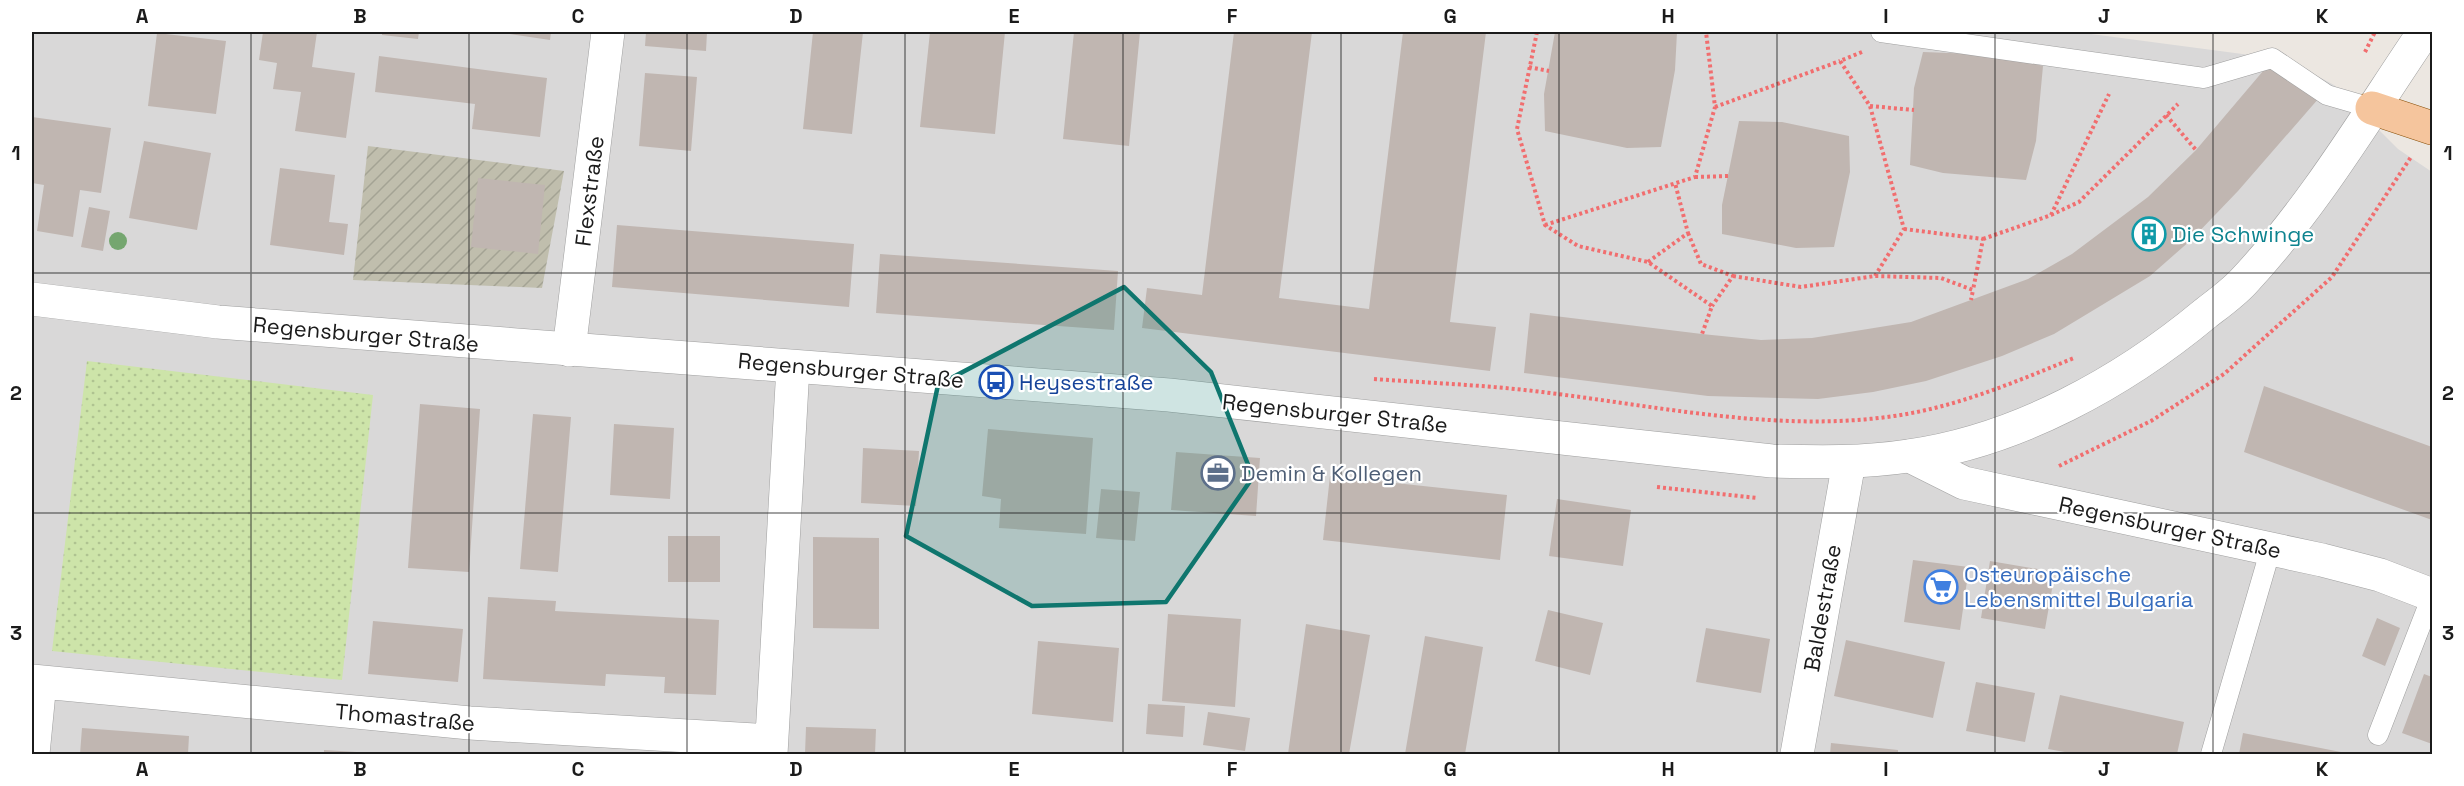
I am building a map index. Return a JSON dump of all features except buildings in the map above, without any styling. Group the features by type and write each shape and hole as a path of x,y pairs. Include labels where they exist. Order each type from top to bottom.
{"main road":[{"path":"2372,108 2433,128"}],"street":[{"name":"Flexstraße","path":"569,350 608,32"},
{"name":"Regensburger Straße","path":"32,299 218,322 1189,397 1772,461 1849,462 1910,456 1961,444 2018,426 2103,386 2184,332 2243,282 2312,199 2424,32"},
{"path":"771,748 793,367"},
{"name":"Regensburger Straße","path":"1910,456 1964,483 2271,548 2380,575 2433,595"},
{"name":"Baldestraße","path":"1797,754 1849,462"},
{"name":"Thomastraße","path":"33,754 36,682 470,723 771,748"}],"lane":[{"path":"1881,32 2204,78 2272,58 2327,95 2372,108"},
{"path":"2211,754 2271,548"},
{"path":"2378,735 2433,595"}],"path":[{"path":"1537,32 1517,129 1545,225 1578,246 1648,262 1712,306"},
{"path":"1695,177 1714,107 1706,32"},
{"path":"2368,32 2375,32"},
{"path":"1714,107 1905,35"},
{"path":"1840,61 1870,106 1904,229 1875,276"},
{"path":"2051,215 2123,66"},
{"path":"1529,67 1549,71"},
{"path":"1904,229 1983,239 2051,215 2079,202 2204,78"},
{"path":"1870,106 1914,110"},
{"path":"2166,115 2196,150"},
{"path":"1545,225 1695,177 1729,176"},
{"path":"1675,183 1688,233 1701,264 1733,276 1801,287 1875,276 1941,278 1973,290"},
{"path":"1648,262 1688,233"},
{"path":"1971,300 1983,239"},
{"path":"1702,334 1712,306 1733,276"},
{"path":"1372,379 1538,392 1757,419 1822,421 1892,417 1953,405 2077,357"},
{"path":"1647,486 1763,498"}],"highlighted area":[{"path":"1124,287 1211,372 1253,477 1166,602 1032,606 906,536 938,385"}],"shaded area":[{"path":"32,32 2076,32 2250,55 2304,69 2334,85 2398,149 2432,172 2432,754 32,754"},
{"path":"368,146 564,171 542,288 353,280"}],"green space":[{"path":"87,361 373,395 342,680 52,651"}],"place":[{"name":"Die Schwinge","path":"2149,234"},
{"name":"Heysestraße","path":"996,382"},
{"name":"Demin & Kollegen","path":"1218,473"},
{"name":"Osteuropäische Lebensmittel Bulgaria","path":"1941,587"}]}
